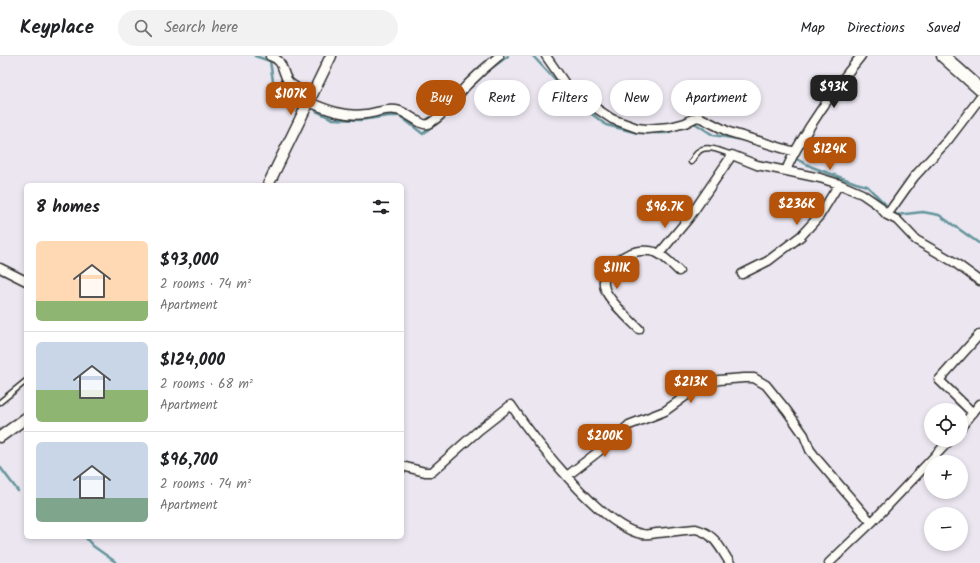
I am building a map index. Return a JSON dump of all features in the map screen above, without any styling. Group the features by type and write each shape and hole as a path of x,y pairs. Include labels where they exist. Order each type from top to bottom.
{"main road":[{"path":"943,56 980,89"}],"street":[{"path":"270,56 281,63 288,82 311,100 329,110 354,115 396,110 405,112 425,125 433,121 445,110 467,85 499,56"},
{"path":"269,183 311,100 331,56"},
{"path":"546,56 566,85 581,98 608,117 624,124 646,129 661,128 685,123 697,117 702,118 729,132 794,154"},
{"path":"787,170 794,154 841,81 861,56"},
{"path":"888,213 914,177 948,140 980,98"},
{"path":"659,254 693,213 732,155 757,165 820,178 839,184 867,197 897,220 916,240 954,262 980,281"},
{"path":"742,274 768,261 800,236 820,215 839,184"},
{"path":"639,329 627,318 608,295 604,278 606,273 617,261 627,254 645,250 659,254 679,271"},
{"path":"0,268 24,280"},
{"path":"973,413 939,380 980,334"},
{"path":"567,476 612,441 628,426 665,411 694,390 707,383 719,380 754,378 766,385 777,397 804,435 810,450 871,522"},
{"path":"968,419 980,404"},
{"path":"404,467 425,472 432,472 479,430 511,405 546,452 584,494 605,514 627,529 642,534 696,529 704,531 710,534 717,542 730,563"},
{"path":"0,437 24,419"},
{"path":"829,563 943,447"}],"lane":[{"path":"691,162 698,151 705,148 732,155"},
{"path":"0,402 24,383"}],"waterway":[{"path":"255,56 270,61 273,81 297,97"},
{"path":"489,70 508,56"},
{"path":"533,56 567,93 606,125 638,133 666,133 674,130"},
{"path":"316,111 333,119 360,120 400,116 423,134 433,125"},
{"path":"691,122 713,135 744,140"},
{"path":"781,151 812,167 867,186 896,215 923,212 939,215 980,244"},
{"path":"0,467 18,491"},
{"path":"87,539 93,546 117,563"}]}
